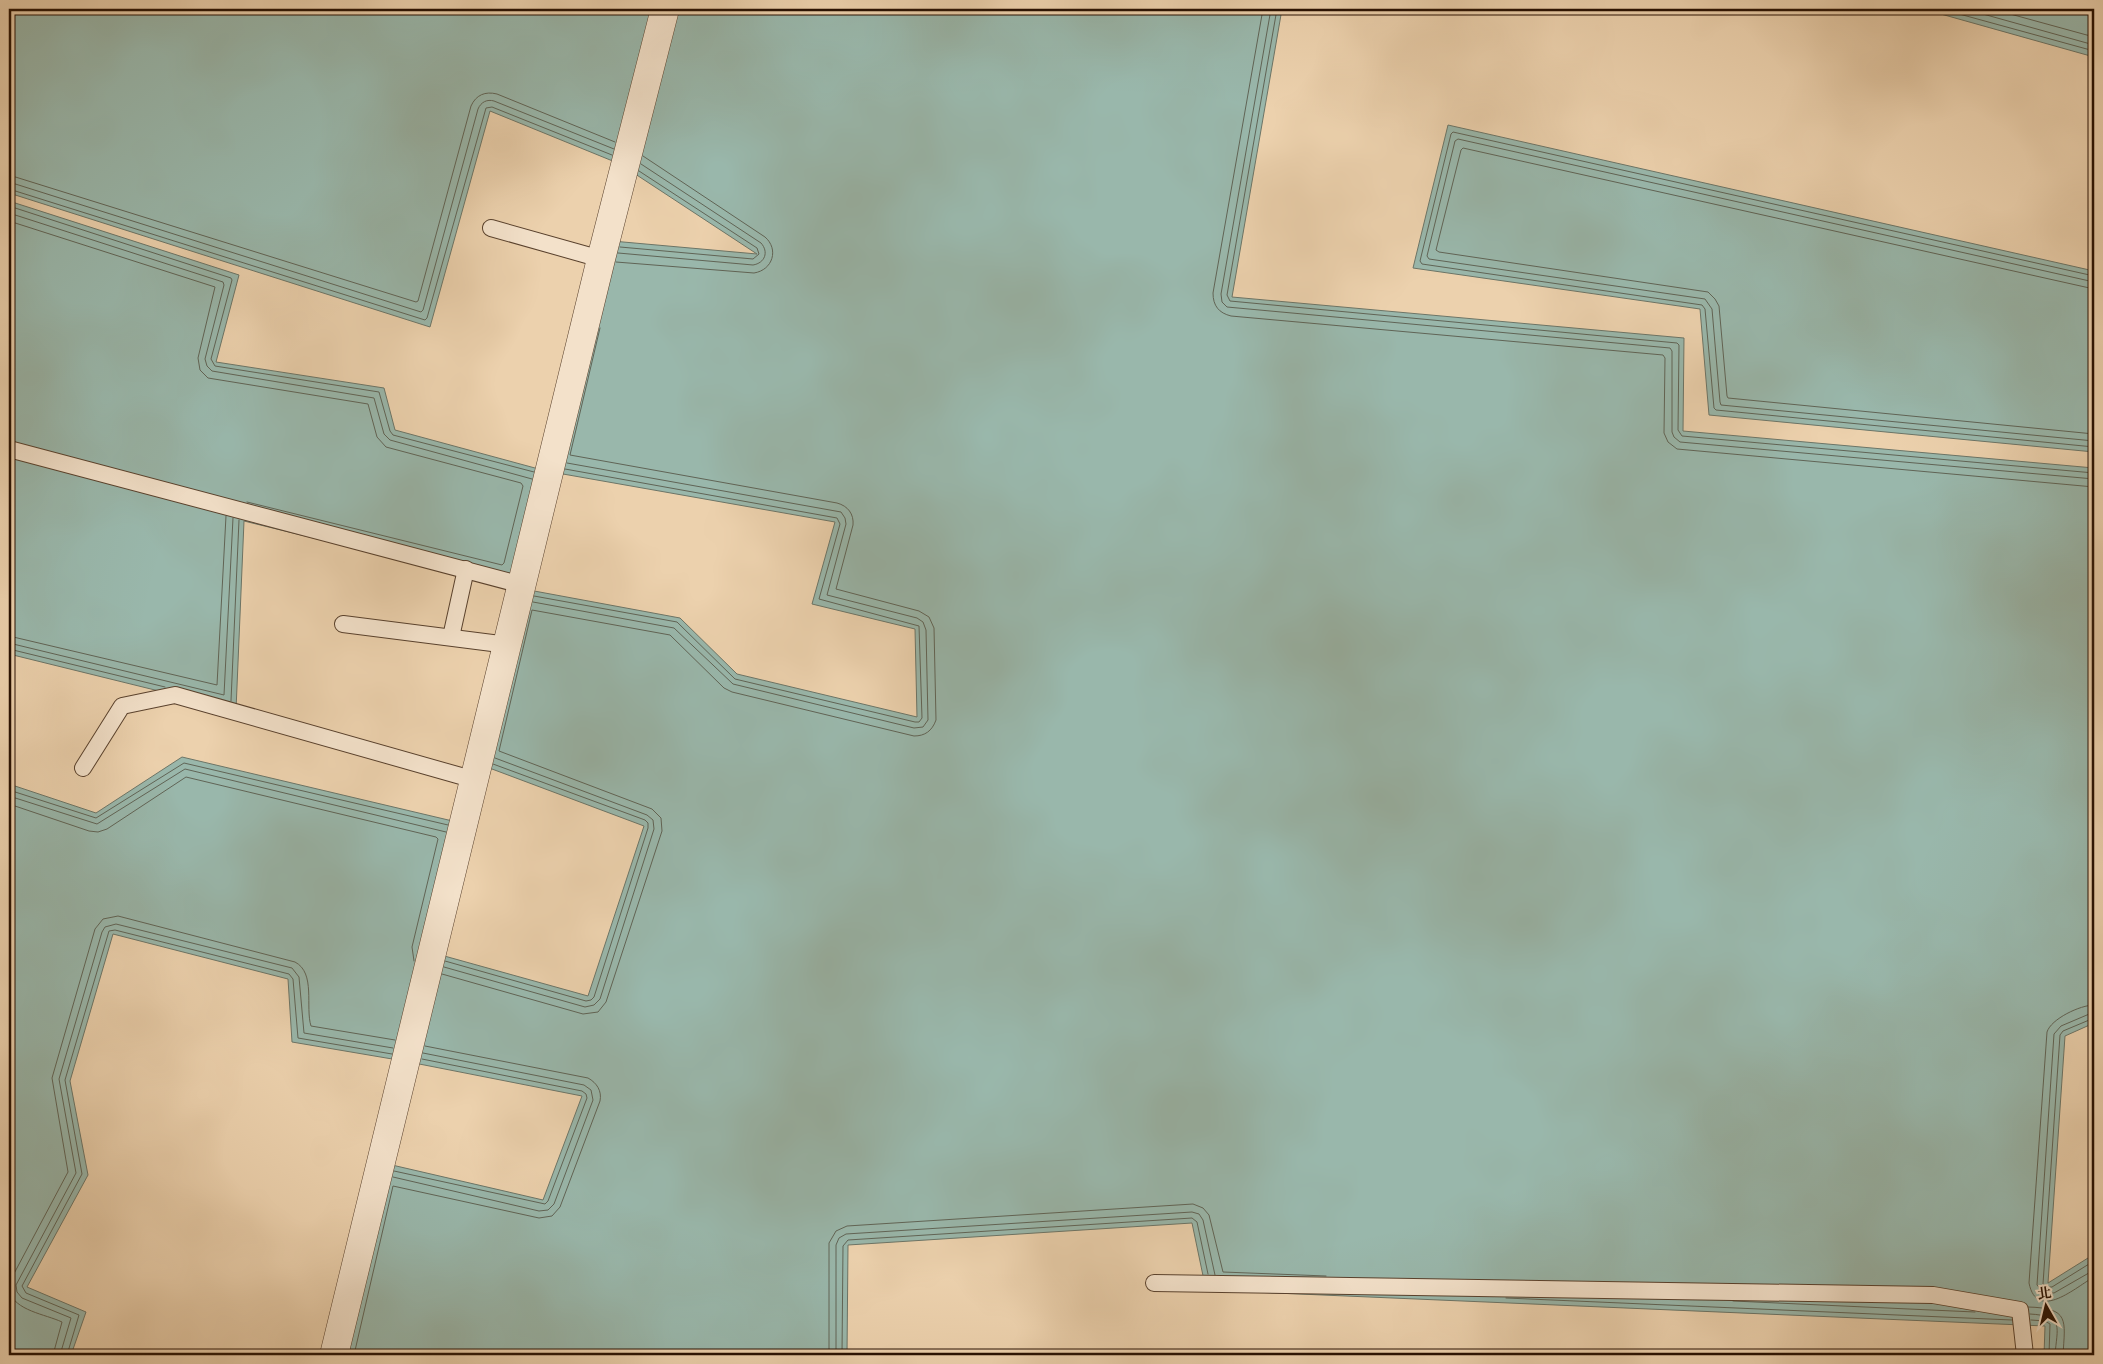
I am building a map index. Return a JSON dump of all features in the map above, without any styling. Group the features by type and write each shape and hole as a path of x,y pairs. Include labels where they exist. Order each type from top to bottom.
{"street":[{"path":"334,1355 601,259 665,9"}],"lane":[{"path":"491,228 601,259"},
{"path":"9,449 522,585"},
{"path":"451,638 466,569"},
{"path":"344,624 508,645"},
{"path":"83,768 122,706 175,694 475,780"},
{"path":"1154,1283 1933,1295 2020,1310 2025,1355"}],"water":[{"path":"9,9 1282,9 1232,297 1684,338 1683,431 2094,468 2094,1023 2065,1036 2048,1283 2088,1258 2094,1259 2094,1355 2044,1355 2045,1326 1206,1290 1192,1223 848,1245 847,1355 335,1355 379,1162 543,1200 582,1096 404,1061 292,1042 288,979 113,934 70,1081 88,1175 27,1287 86,1312 71,1355 9,1355 9,784 96,813 182,757 461,823 430,952 588,996 644,826 476,763 517,588 244,521 236,710 9,654 9,201 239,275 216,362 384,388 395,430 546,471 601,240 757,254 620,164 490,111 430,327 9,193","holes":["546,471 835,522 812,604 915,629 917,717 737,674 680,618 518,588"]},
{"path":"1923,9 2094,9 2094,57"},
{"path":"1448,125 2094,271 2094,452 1709,415 1700,309 1413,268"}]}
